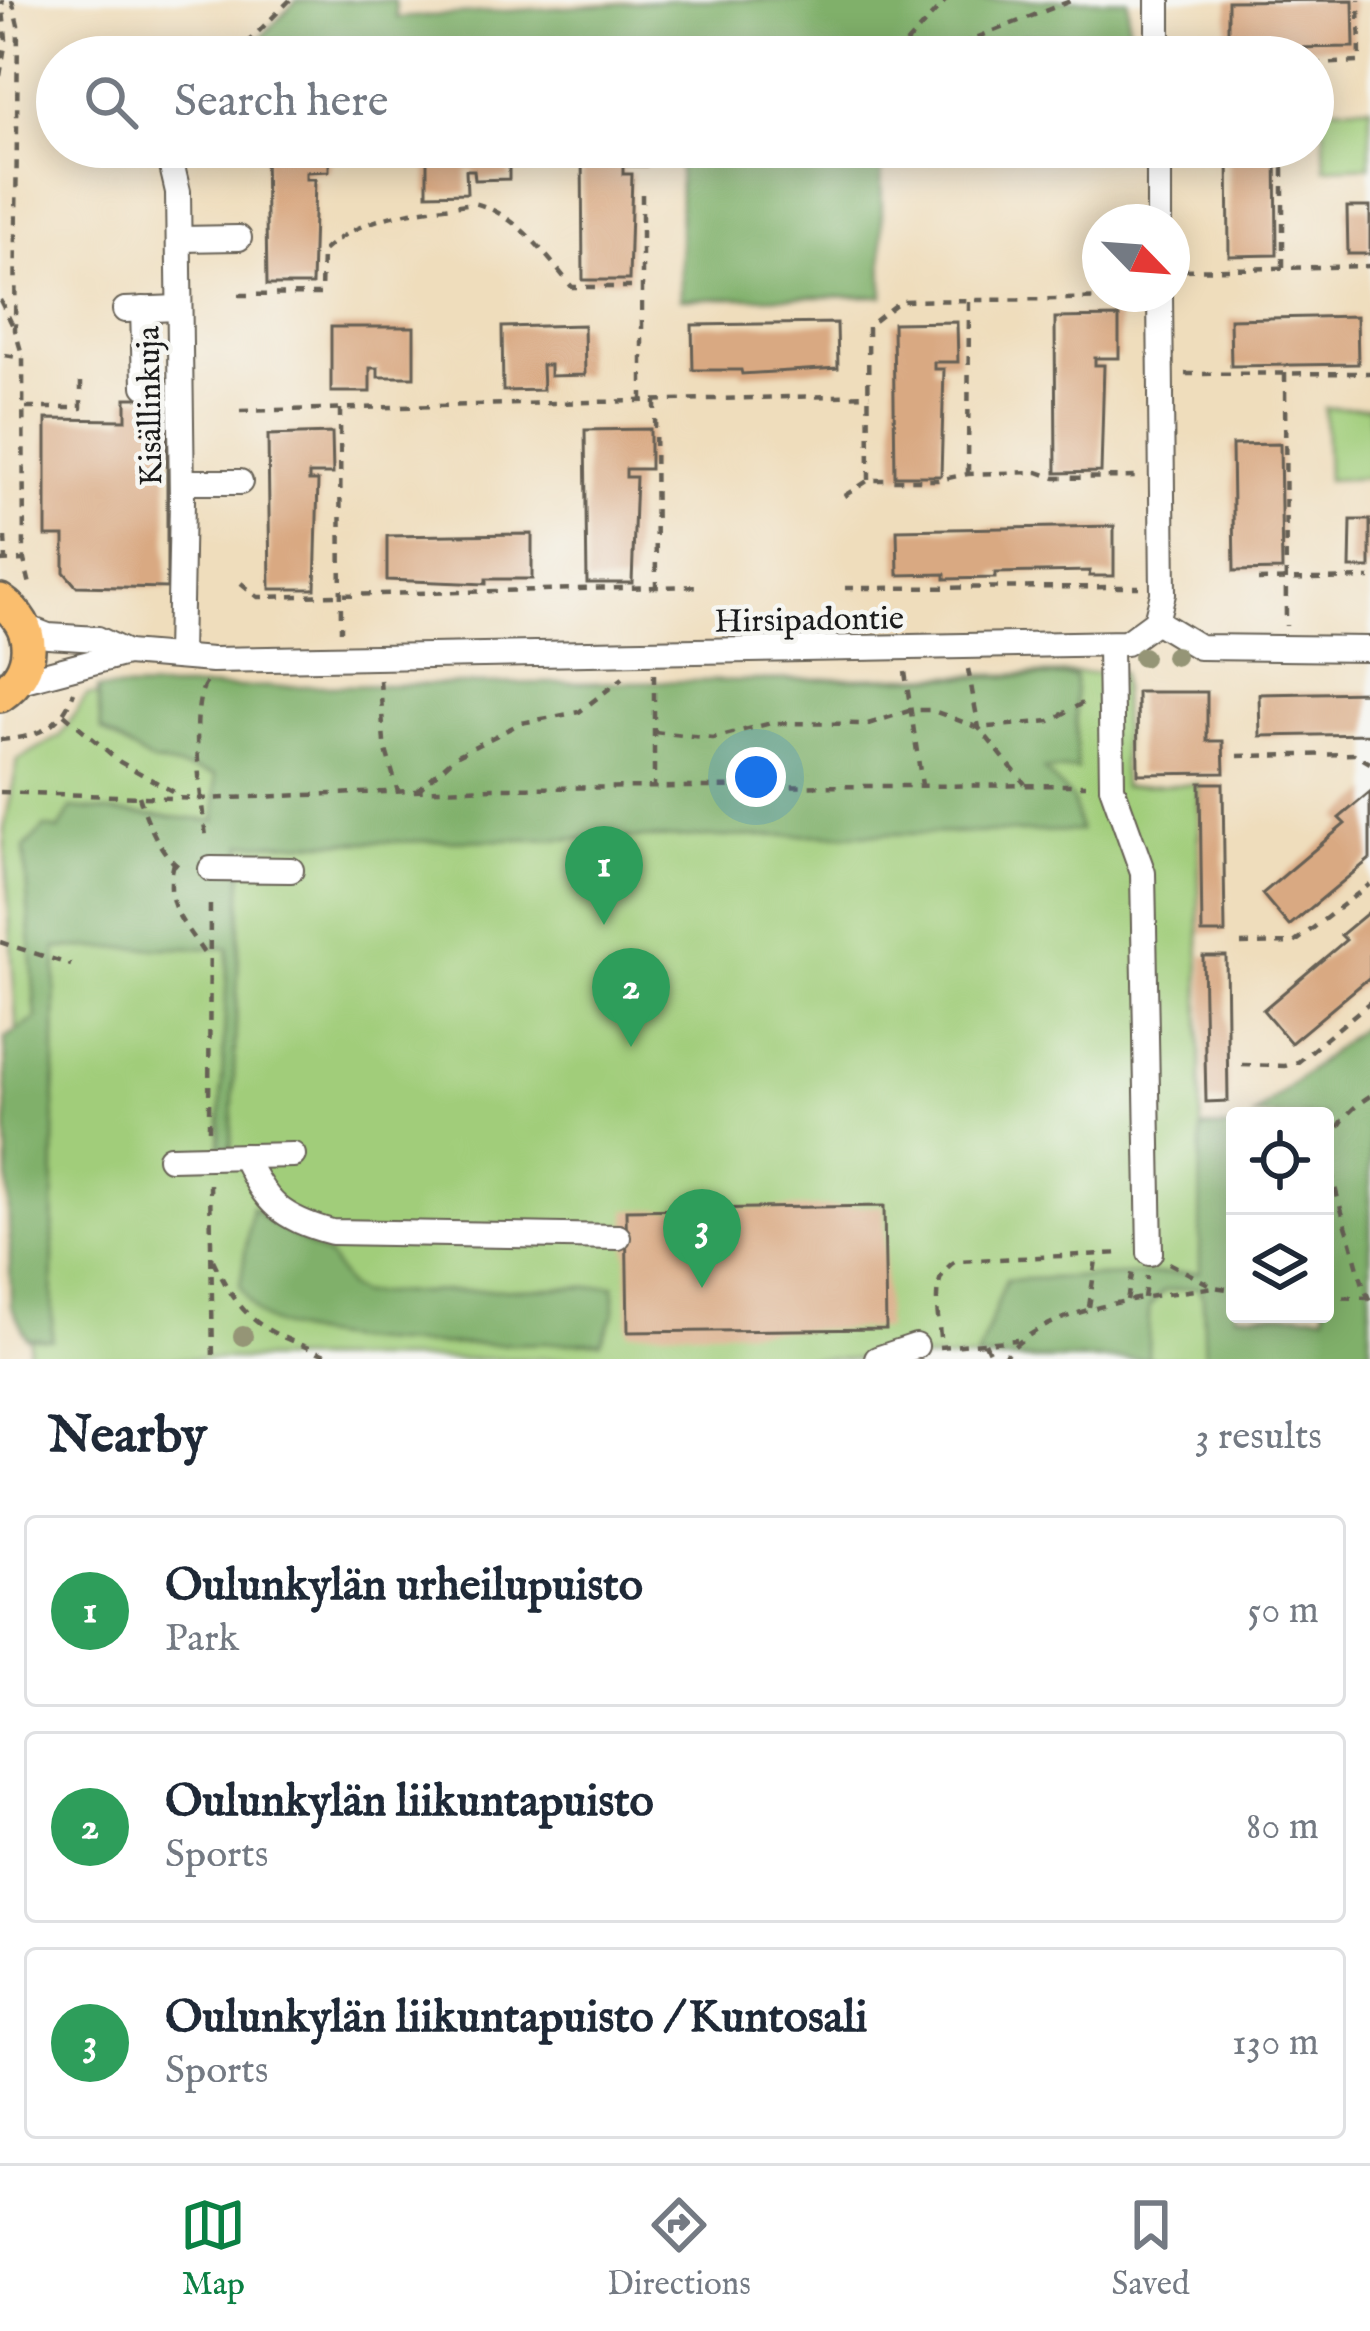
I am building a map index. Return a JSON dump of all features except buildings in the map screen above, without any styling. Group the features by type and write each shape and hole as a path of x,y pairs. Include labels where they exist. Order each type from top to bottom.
{"main road":[{"path":"0,600 22,619 29,656 8,689"}],"street":[{"path":"1158,0 1158,36"},
{"name":"Kisällinkuja","path":"172,168 179,239 179,655"},
{"path":"1159,168 1160,204"},
{"path":"179,239 238,238"},
{"path":"146,386 134,309 179,308"},
{"path":"1150,312 1162,594 1156,621 1199,647 1370,649"},
{"path":"182,482 240,482"},
{"name":"Hirsipadontie","path":"8,689 128,653 212,660 1110,646 1141,636 1156,621"},
{"name":"Hirsipadontie","path":"25,627 48,636 98,639 128,653"},
{"path":"1110,646 1112,788 1143,873 1143,1253"},
{"path":"198,876 291,870"},
{"path":"170,1158 293,1155"},
{"path":"244,1156 258,1187 277,1210 302,1224 332,1232 618,1237"},
{"path":"877,1359 928,1344"}],"path":[{"path":"0,76 2,0"},
{"path":"12,0 18,25 15,329"},
{"path":"254,36 290,0"},
{"path":"913,36 946,0"},
{"path":"981,36 1073,0"},
{"path":"1334,63 1360,62 1359,0"},
{"path":"3,23 18,25"},
{"path":"1283,168 1283,268"},
{"path":"641,401 642,185"},
{"path":"239,295 320,294 322,252 374,218 474,203 488,207 532,238 572,287 642,287"},
{"path":"1190,271 1370,266"},
{"path":"869,480 868,326 900,301 1082,297"},
{"path":"968,474 969,299"},
{"path":"0,300 15,329 22,358 24,560 3,560 5,537"},
{"path":"5,355 22,358"},
{"path":"1185,374 1370,373"},
{"path":"1285,374 1286,650"},
{"path":"25,408 82,408 81,380"},
{"path":"240,411 870,395"},
{"path":"655,400 656,587"},
{"path":"340,409 340,633"},
{"path":"844,496 869,480 1038,472 1055,478 1142,476"},
{"path":"1258,580 1370,578"},
{"path":"241,583 258,597 701,586"},
{"path":"845,588 1143,587"},
{"path":"212,660 201,690 198,876 209,904 213,1359"},
{"path":"968,669 979,728 1025,785"},
{"path":"905,670 922,785"},
{"path":"417,791 456,756 520,723 579,712 628,674"},
{"path":"654,674 654,786"},
{"path":"380,678 384,743 398,792"},
{"path":"0,740 42,733 64,714 75,688"},
{"path":"654,731 713,738 772,724 868,724 912,710 931,710 979,728 1050,721 1093,698"},
{"path":"64,714 120,762 184,797"},
{"path":"1238,756 1354,754 1370,763"},
{"path":"0,792 200,799 654,786 1112,788"},
{"path":"139,796 146,818 174,863 198,876 209,904"},
{"path":"174,863 168,886 174,910 207,959"},
{"path":"1241,944 1294,944 1370,885"},
{"path":"0,942 71,965"},
{"path":"1242,1065 1298,1062 1370,1002"},
{"path":"1334,1298 1369,1300 1336,1193 1330,1154 1339,1123 1370,1096"},
{"path":"1088,1309 1097,1253 956,1261 947,1265 937,1285 928,1344 1017,1340 1088,1309 1226,1289"},
{"path":"1127,1302 1143,1253 1214,1287"},
{"path":"211,1255 231,1299 247,1317 335,1359"},
{"path":"1146,1279 1159,1296"},
{"path":"1002,1359 1017,1340"},
{"path":"985,1343 992,1359"}],"green space":[{"path":"395,0 397,18 673,0 1128,0 1129,35 262,36 296,1"},
{"path":"1370,106 1370,166 1334,168 1334,107"},
{"path":"679,168 881,168 883,296 681,299"},
{"path":"1370,407 1370,478 1327,480 1325,408"},
{"path":"1122,672 1123,787 1198,784 1201,1127 1226,1128 1226,1323 1334,1323 1334,1107 1265,1107 1370,1020 1370,1359 28,1359 34,1305 4,830 18,760 60,736 87,695"},
{"path":"1075,676 1077,769 1044,770 1073,800 1080,831 243,844 231,1149 219,1148 228,948 56,948 52,1340 27,1338 11,1306 5,1038 36,1019 24,848 45,827 59,830 71,808 216,821 215,775 150,761 101,730 97,689"},
{"path":"1370,1020 1370,1359 1205,1359 1203,1298 1198,1287 1164,1291 1149,1307 1148,1359 977,1359 1006,1280 1200,1272 1201,1128 1226,1128 1226,1323 1334,1323 1334,1107 1265,1107"},
{"path":"252,1207 329,1257 348,1287 360,1294 614,1286 614,1314 601,1342 373,1342 288,1328 261,1316 240,1286"}],"place":[{"name":"Oulunkylän urheilupuisto","path":"604,925"},
{"name":"Oulunkylän liikuntapuisto","path":"631,1047"},
{"name":"Oulunkylän liikuntapuisto / Kuntosali","path":"702,1288"}]}
